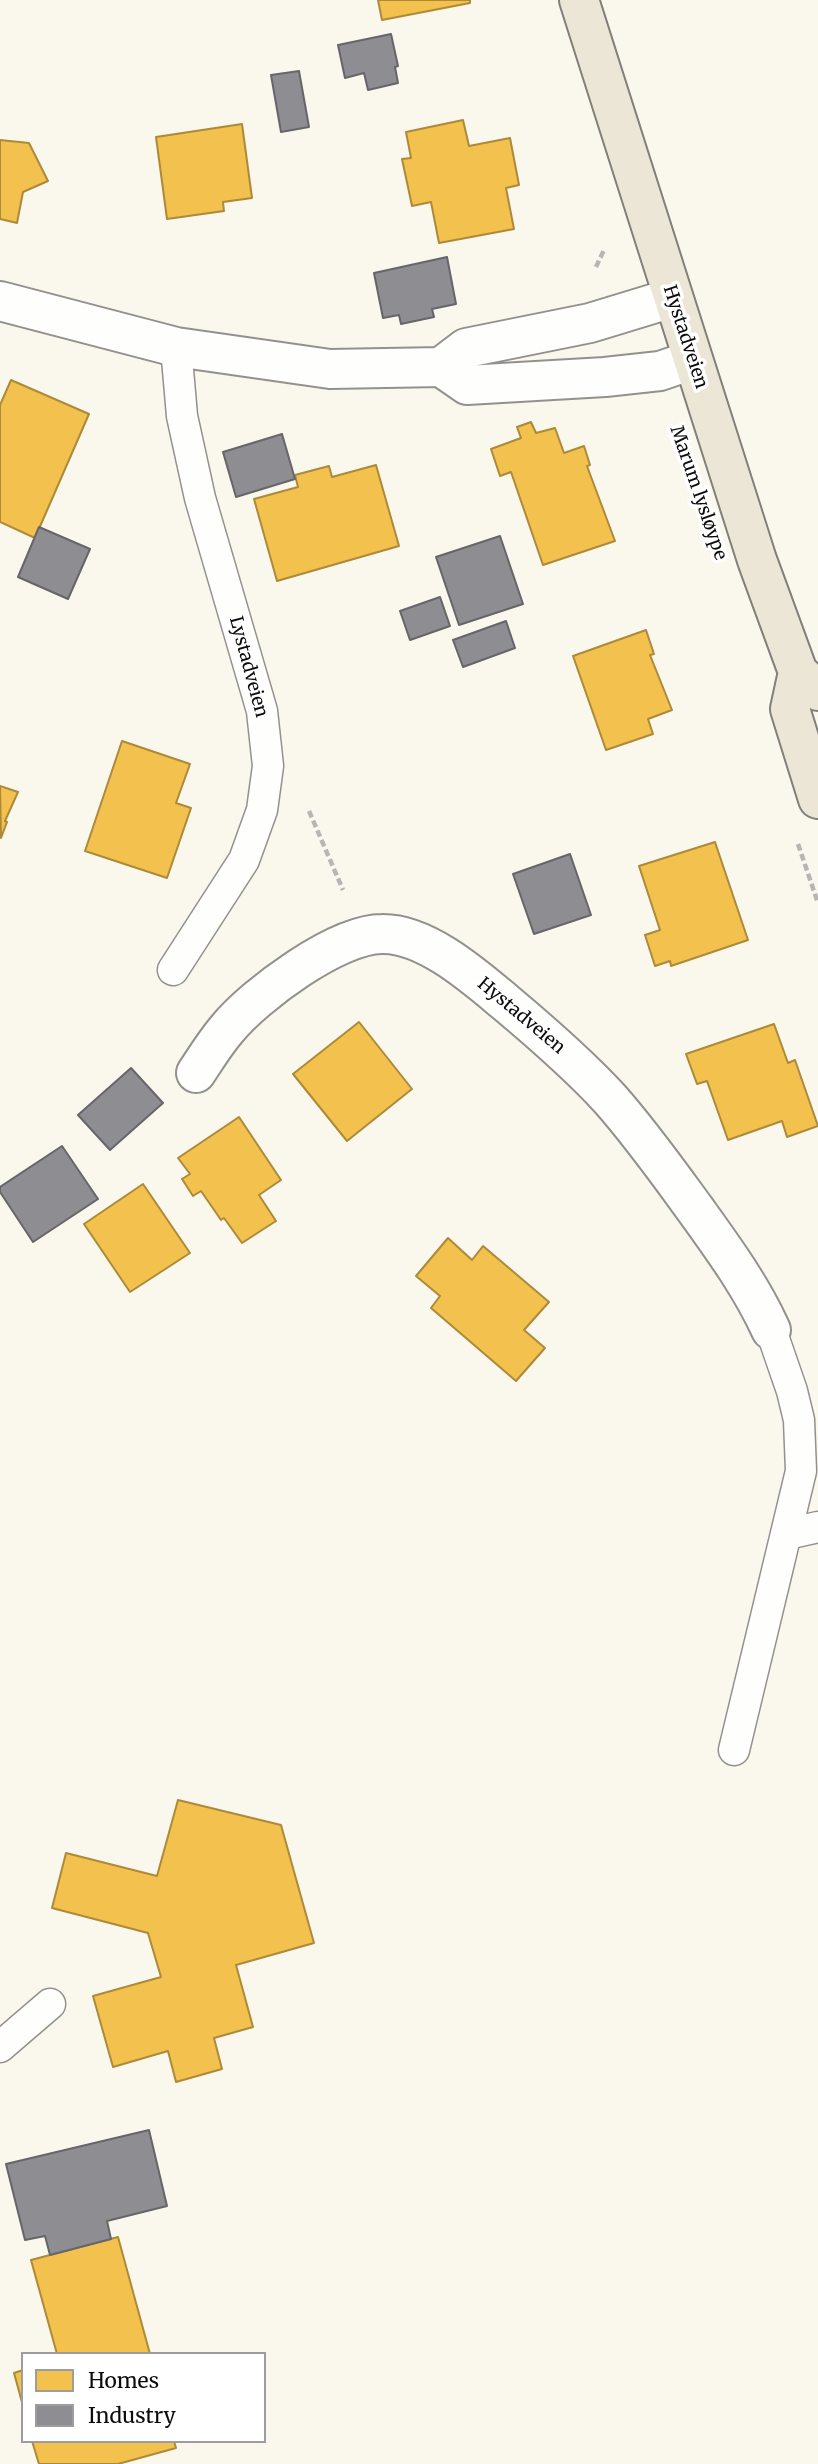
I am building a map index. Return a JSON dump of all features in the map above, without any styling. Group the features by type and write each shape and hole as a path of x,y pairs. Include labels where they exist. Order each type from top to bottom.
{"main road":[{"name":"Hystadveien","path":"579,0 757,560 808,681 790,709 818,799"}],"street":[{"path":"441,367 466,348 590,323 672,298"},
{"path":"0,301 176,347 330,369 441,367 467,385 660,371 692,360"},
{"name":"Hystadveien","path":"196,1073 227,1029 242,1013 295,970 362,936 383,933 408,937 428,946 481,982 570,1057 610,1099 645,1141 738,1268 771,1330"}],"lane":[{"name":"Lystadveien","path":"173,970 244,860 262,810 268,766 262,711 200,498 182,416 176,347"},
{"path":"734,1750 787,1534 809,1470 792,1391 771,1330"},
{"path":"787,1534 818,1527"},
{"path":"0,2047 50,2004"}],"path":[{"path":"590,323 581,289 599,264 604,252 604,238"},
{"path":"268,766 300,796 317,827 362,936"},
{"path":"795,834 818,903"}],"building: Homes":[{"path":"378,0 470,0 470,3 382,20"},
{"path":"463,120 469,146 510,138 519,185 506,188 514,229 439,243 431,202 412,206 402,159 411,158 406,132"},
{"path":"242,124 252,198 223,202 224,211 167,219 156,137"},
{"path":"0,140 29,143 48,181 23,192 17,223 0,219"},
{"path":"11,380 89,414 35,538 0,522 0,405"},
{"path":"531,422 536,433 555,428 564,453 584,446 590,465 587,466 615,541 543,565 511,472 500,476 491,449 521,438 517,427"},
{"path":"376,465 399,546 277,581 254,499 298,487 295,475 329,466 332,477"},
{"path":"646,630 654,654 650,655 672,710 648,719 653,734 606,750 573,656"},
{"path":"122,741 190,764 176,803 191,808 167,878 85,851"},
{"path":"0,786 18,792 5,821 7,822 1,838"},
{"path":"715,842 748,940 671,966 670,961 655,966 645,935 660,930 639,866"},
{"path":"359,1022 412,1089 347,1141 293,1074"},
{"path":"774,1024 788,1063 795,1060 818,1126 787,1137 782,1121 728,1140 707,1081 697,1084 686,1054"},
{"path":"239,1117 281,1180 259,1195 276,1221 242,1243 224,1218 221,1220 201,1191 193,1196 182,1179 190,1174 178,1158"},
{"path":"143,1184 190,1253 130,1292 84,1224"},
{"path":"448,1238 472,1260 483,1246 549,1302 524,1330 545,1348 516,1381 431,1308 440,1296 416,1276"},
{"path":"178,1800 281,1825 314,1943 236,1965 253,2027 214,2038 222,2069 176,2082 168,2051 113,2067 93,1996 161,1977 148,1933 52,1908 66,1853 157,1876"},
{"path":"118,2237 149,2352 56,2352 31,2260"},
{"path":"21,2371 21,2399 14,2373"},
{"path":"33,2443 175,2443 176,2448 118,2464 39,2464"}],"building: Industry":[{"path":"391,34 398,66 395,67 398,83 368,90 364,73 345,78 338,45"},
{"path":"299,71 309,127 281,132 271,75"},
{"path":"447,257 456,304 432,309 434,317 401,324 399,315 383,318 374,273"},
{"path":"282,434 295,479 236,497 223,452"},
{"path":"39,527 90,549 68,599 18,577"},
{"path":"500,536 523,604 459,625 436,557"},
{"path":"440,597 450,626 410,640 400,611"},
{"path":"506,621 515,648 463,667 453,640"},
{"path":"570,854 591,915 534,934 513,874"},
{"path":"131,1068 163,1103 110,1150 78,1115"},
{"path":"62,1146 98,1199 33,1242 0,1192 0,1187"},
{"path":"149,2130 167,2206 107,2221 111,2239 50,2255 45,2236 25,2240 6,2164"}]}
